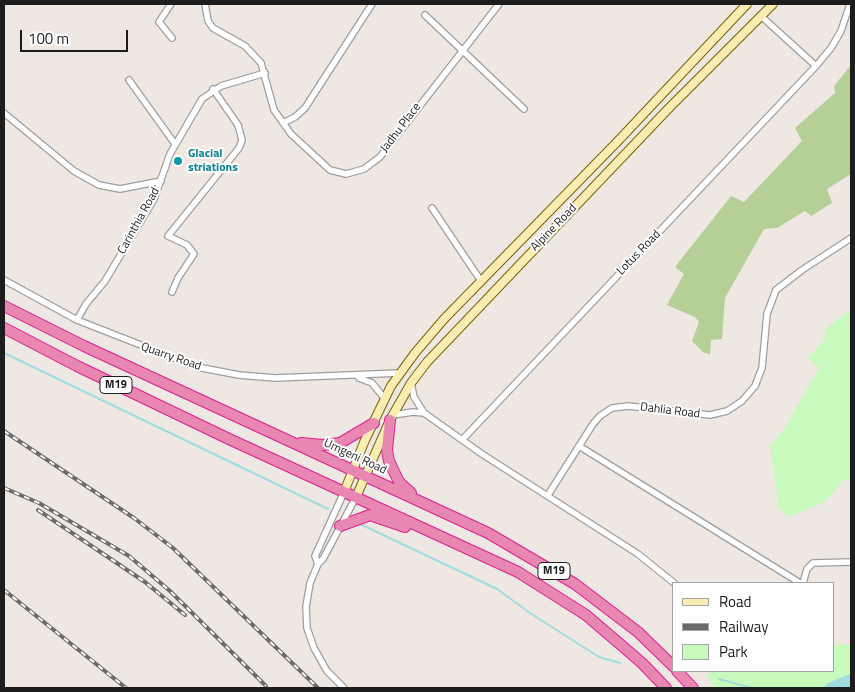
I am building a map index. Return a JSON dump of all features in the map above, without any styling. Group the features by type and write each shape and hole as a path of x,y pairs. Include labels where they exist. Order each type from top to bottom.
{"highway":[{"name":"Umgeni Road","path":"4,306 488,533 575,584 638,632 672,665"},
{"name":"M19","path":"4,328 86,370 356,498 498,562 586,615 642,663 666,688"},
{"path":"392,418 387,450 389,461 399,482 417,499"},
{"path":"293,443 324,446 340,443 374,423"},
{"path":"340,526 363,516 377,516 498,562"},
{"path":"678,672 693,688"}],"main road":[{"name":"Alpine Road","path":"344,492 385,399 400,373 444,319 618,141 747,4"},
{"name":"Alpine Road","path":"356,498 392,418 411,383 451,335 773,4"},
{"path":"618,141 625,146 645,134"}],"street":[{"path":"171,4 159,22 172,38"},
{"name":"Jadhu Place","path":"206,4 211,25 255,54 265,73 274,110 291,134 330,170 346,174 364,169 385,150 499,4"},
{"path":"282,123 295,117 305,108 370,4"},
{"name":"Lotus Road","path":"462,440 816,66 831,48 841,31 850,4"},
{"path":"425,15 524,109"},
{"path":"761,16 816,66"},
{"name":"Carinthia Road","path":"77,320 86,304 105,282 154,200 175,144 196,106 213,89 265,73"},
{"path":"129,80 175,144"},
{"path":"172,292 178,278 194,254 185,244 168,236 239,148 242,140 238,126 213,89"},
{"path":"4,113 74,171 99,185 120,189 161,180"},
{"path":"432,208 482,281"},
{"name":"Dahlia Road","path":"548,495 596,420 612,408 628,406 710,416 727,411 742,401 755,386 762,368 766,314 776,290 795,274 851,238"},
{"name":"Quarry Road","path":"4,280 77,320 175,360 216,372 275,378 400,373"},
{"name":"Quarry Road","path":"352,376 367,379 385,399"},
{"path":"411,383 414,397 424,413 462,440 638,554 673,582"},
{"path":"392,418 413,412 424,413"},
{"path":"579,446 800,582"},
{"path":"318,564 316,556 344,492"},
{"path":"344,688 333,678 319,659 307,628 306,597 318,564 323,559 356,498"},
{"path":"802,582 806,568 813,563 851,562"}],"green space":[{"path":"851,65 851,174 827,189 832,203 811,216 805,211 777,228 764,229 725,298 722,339 711,340 710,354 704,353 692,341 699,322 695,317 667,305 684,274 675,267 731,196 744,202 802,141 795,128 835,93 834,86"},
{"path":"851,309 851,482 844,479 825,502 788,517 779,508 770,445 783,431 819,368 808,358 823,341 826,329"},
{"path":"851,644 851,688 716,688 706,675 711,672 835,672 835,645"}],"waterway":[{"path":"4,353 328,509"},
{"path":"360,524 497,589 530,613 599,657 620,663"},
{"path":"719,679 752,688"},
{"path":"831,688 851,680"}],"railway":[{"path":"4,431 134,518 173,548 318,688"},
{"path":"4,488 39,503 129,556 170,591 266,686"},
{"path":"38,510 145,582 185,615"},
{"path":"4,590 126,688"}],"place":[{"name":"Glacial striations","path":"178,161"}]}
